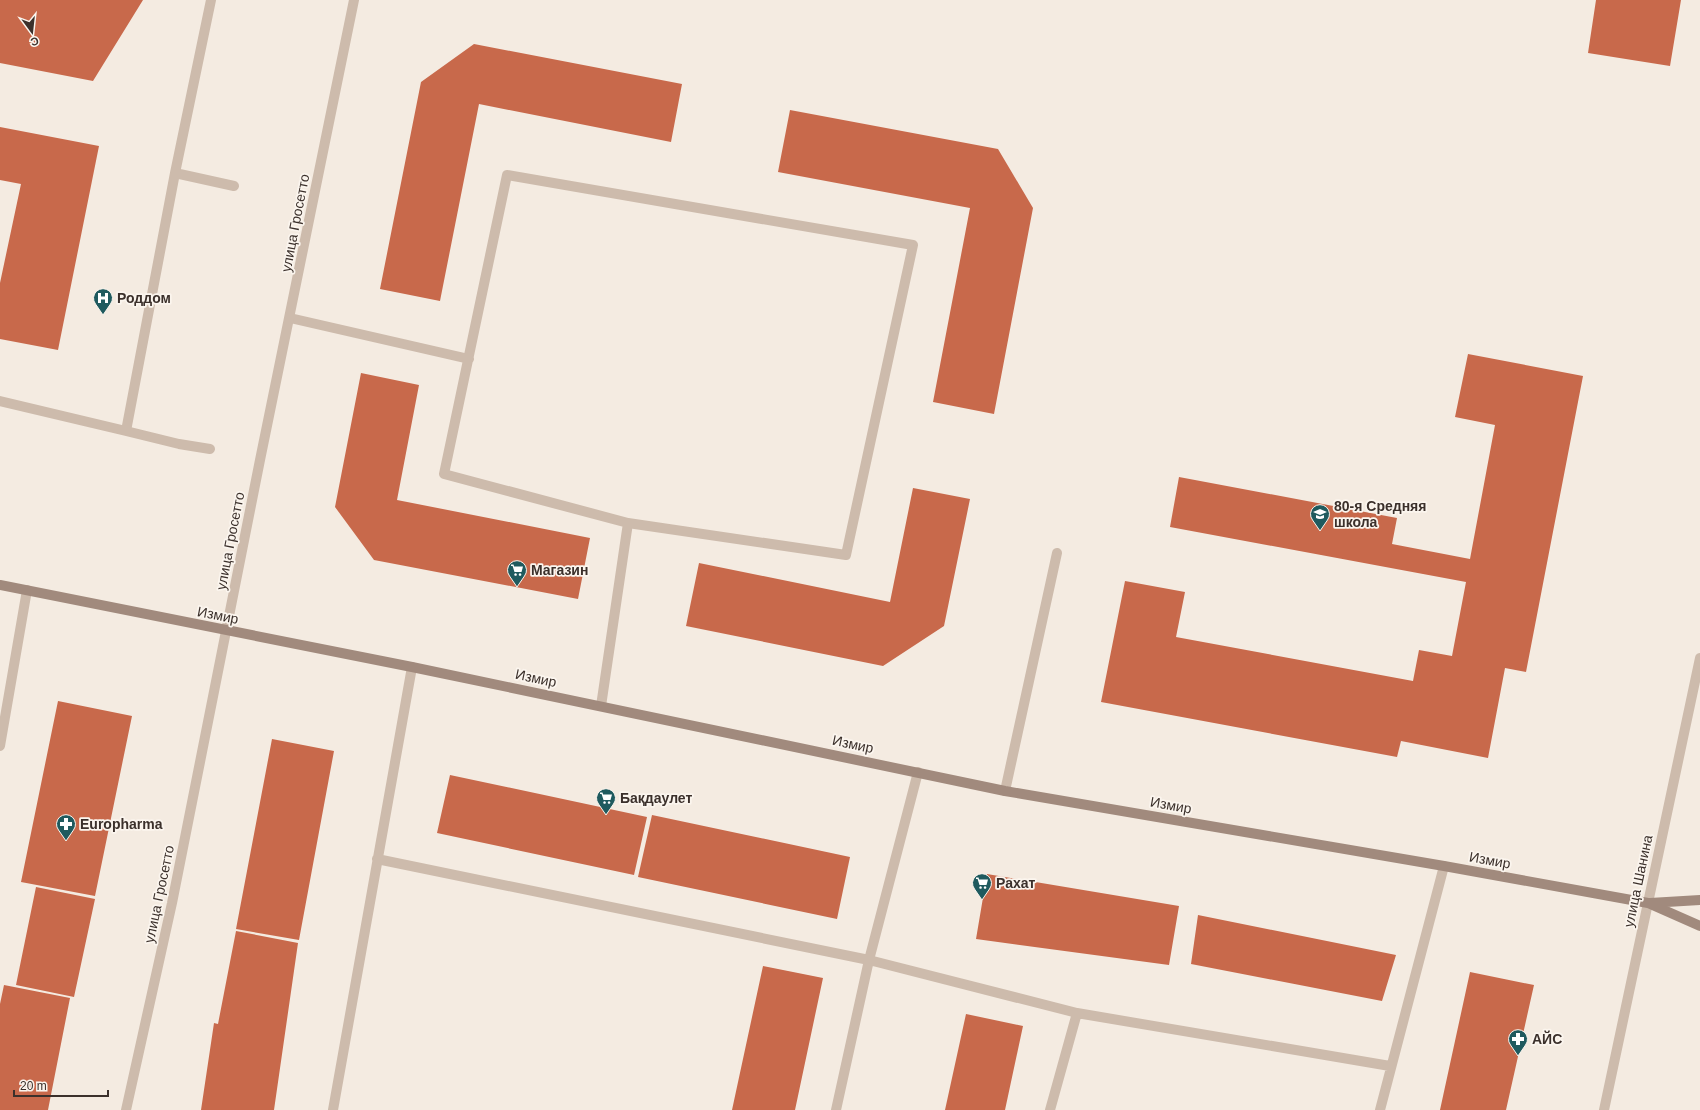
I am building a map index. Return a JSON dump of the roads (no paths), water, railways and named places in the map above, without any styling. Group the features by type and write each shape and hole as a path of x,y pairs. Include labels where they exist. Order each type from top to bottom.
{"street":[{"path":"126,430 175,173 211,0"},
{"name":"улица Гросетто","path":"126,1110 172,903 260,460 354,0"},
{"path":"175,173 234,186"},
{"path":"507,174 913,245 846,555 628,523 444,474 507,174"},
{"path":"290,318 469,359"},
{"path":"0,401 126,430 179,444 210,449"},
{"path":"601,706 628,523"},
{"path":"1005,791 1057,553"},
{"name":"Измир","path":"0,585 412,667 1005,791 1444,866 1648,903 1700,926"},
{"path":"0,746 27,590"},
{"name":"улица Шанина","path":"1604,1110 1700,658"},
{"path":"333,1110 412,667"},
{"path":"836,1110 869,960 918,772"},
{"path":"377,860 869,960 1077,1013 1390,1066"},
{"path":"1380,1110 1390,1066 1444,866"},
{"path":"1648,903 1700,900"},
{"path":"1050,1110 1077,1013"}],"place":[{"name":"Роддом","path":"103,315"},
{"name":"80-я Средняя школа","path":"1320,531"},
{"name":"Магазин","path":"517,587"},
{"name":"Бақдаулет","path":"606,815"},
{"name":"Europharma","path":"66,841"},
{"name":"Рахат","path":"982,900"},
{"name":"АЙС","path":"1518,1056"}]}
